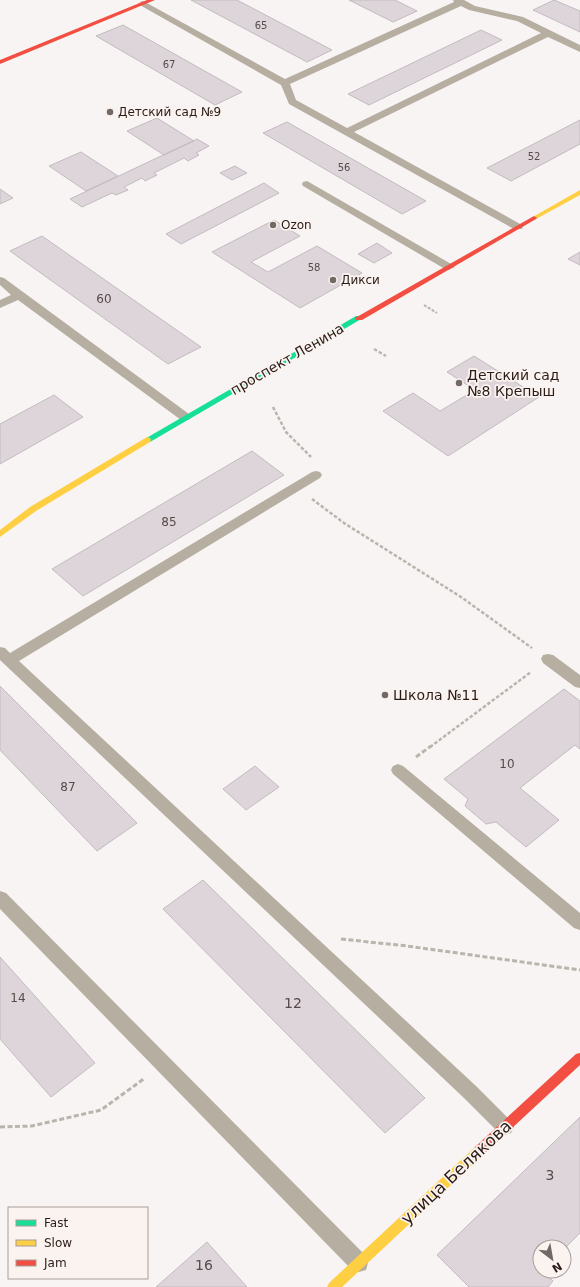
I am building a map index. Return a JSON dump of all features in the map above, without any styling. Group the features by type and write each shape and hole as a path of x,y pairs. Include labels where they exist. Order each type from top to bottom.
{"street":[{"path":"0,62 147,2"},
{"name":"проспект Ленина","path":"0,534 33,509 185,417 580,192"},
{"name":"улица Белякова","path":"333,1287 580,1058"}],"lane":[{"path":"284,83 459,1 472,8 520,19 580,49"},
{"path":"147,2 284,83 292,102 518,227"},
{"path":"347,132 548,33"},
{"path":"307,184 449,267"},
{"path":"0,280 185,417"},
{"path":"0,305 20,295"},
{"path":"316,475 5,656 459,1081 505,1127"},
{"path":"548,659 580,683"},
{"path":"398,770 580,923"},
{"path":"0,898 359,1263"}],"path":[{"path":"374,349 386,356"},
{"path":"273,407 286,432 312,459 316,475"},
{"path":"296,487 344,523 462,597 548,659 398,770"},
{"path":"340,939 407,946 580,970"},
{"path":"0,1127 32,1126 101,1110 164,1064"}],"building":[{"path":"191,0 237,0 332,50 307,62"},
{"path":"349,0 395,0 417,11 393,22"},
{"path":"554,0 580,11 580,32 533,10"},
{"path":"123,25 242,92 215,105 96,36"},
{"path":"481,30 502,40 369,105 348,94"},
{"path":"157,118 194,141 164,155 127,131"},
{"path":"580,120 580,144 511,181 487,168"},
{"path":"287,122 426,201 402,214 263,133"},
{"path":"197,139 209,146 196,153 199,155 188,161 184,158 154,173 157,175 145,181 142,178 124,187 128,190 116,195 112,193 82,207 70,199"},
{"path":"81,152 118,176 86,191 49,166"},
{"path":"235,166 247,173 232,180 220,173"},
{"path":"264,183 279,193 181,244 166,234"},
{"path":"0,189 13,198 0,204"},
{"path":"274,220 300,236 251,262 268,272 317,246 362,273 300,308 212,252"},
{"path":"42,236 201,347 168,364 10,251"},
{"path":"377,243 392,253 374,263 358,254"},
{"path":"580,252 580,265 568,259"},
{"path":"474,356 539,397 448,456 383,411 413,393 440,411 475,390 447,372"},
{"path":"54,395 83,417 0,464 0,424"},
{"path":"252,451 284,475 83,596 52,569"},
{"path":"0,686 137,823 97,851 0,750"},
{"path":"564,689 580,701 580,749 575,745 520,788 559,820 526,847 496,822 486,824 465,806 468,799 444,779"},
{"path":"255,766 279,787 246,810 223,789"},
{"path":"203,880 425,1098 385,1133 163,909"},
{"path":"0,957 95,1063 51,1097 0,1039"},
{"path":"580,1117 580,1233 572,1241 572,1239 532,1239 532,1279 551,1279 553,1281 548,1287 469,1287 437,1255"},
{"path":"207,1242 247,1287 156,1287"}],"traffic: fast":[{"path":"147,440 359,318"}],"traffic: slow":[{"path":"534,218 580,192"},
{"path":"0,534 33,509 147,440"},
{"path":"333,1287 479,1151"}],"traffic: jam":[{"path":"0,62 152,0"},
{"path":"359,318 534,218"},
{"path":"479,1151 580,1058"}],"place":[{"name":"Детский сад №9","path":"110,112"},
{"name":"Ozon","path":"273,225"},
{"name":"Дикси","path":"333,280"},
{"name":"Детский сад №8 Крепыш","path":"459,383"},
{"name":"Школа №11","path":"385,695"}]}
